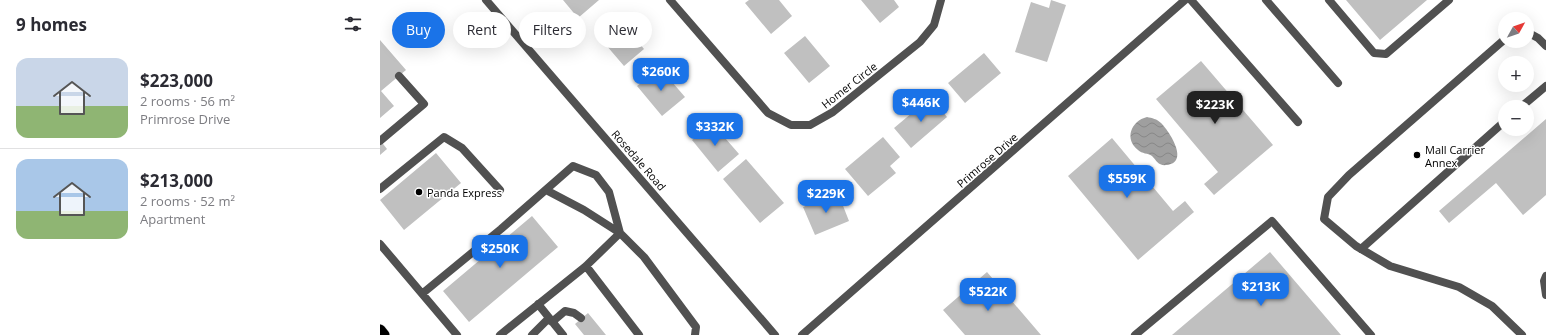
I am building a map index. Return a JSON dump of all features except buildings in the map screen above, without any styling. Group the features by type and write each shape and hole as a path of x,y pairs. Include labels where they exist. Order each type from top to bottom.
{"highway":[{"path":"380,330 384,335"}],"street":[{"name":"Rosedale Road","path":"486,0 775,335"},
{"name":"Homer Circle","path":"670,0 768,113 791,125 804,126 810,126 833,112 920,42 934,25 941,0"},
{"name":"Primrose Drive","path":"802,335 1185,0"},
{"path":"1191,0 1298,122"},
{"path":"1266,0 1338,83"},
{"path":"1329,0 1374,53 1386,54 1449,0"},
{"path":"1534,36 1546,46"},
{"path":"1498,45 1349,175 1328,197 1324,219 1360,249 1390,266 1459,287 1492,306 1519,332"},
{"path":"380,141 424,104 399,76"},
{"path":"1529,100 1546,86"},
{"path":"1360,249 1498,127"},
{"path":"380,189 444,137 462,148 500,190"},
{"path":"423,293 501,230 573,166 596,175 609,192 620,233"},
{"path":"546,190 584,210 620,233 644,257 696,327 694,335"},
{"path":"1135,335 1272,221 1371,335"},
{"path":"500,335 586,266 620,233"},
{"path":"380,244 457,335"},
{"path":"586,266 639,335"},
{"path":"1546,276 1544,281 1546,295"},
{"path":"538,304 563,335"},
{"path":"532,335 550,320 566,311 574,313 581,318"}],"water":[{"path":"1147,117 1159,122 1169,133 1176,146 1177,158 1174,163 1167,165 1160,164 1149,154 1140,151 1131,141 1130,136 1133,126 1141,119"}],"place":[{"name":"Mall Carrier Annex","path":"1417,155"},
{"name":"Panda Express","path":"419,192"}]}
